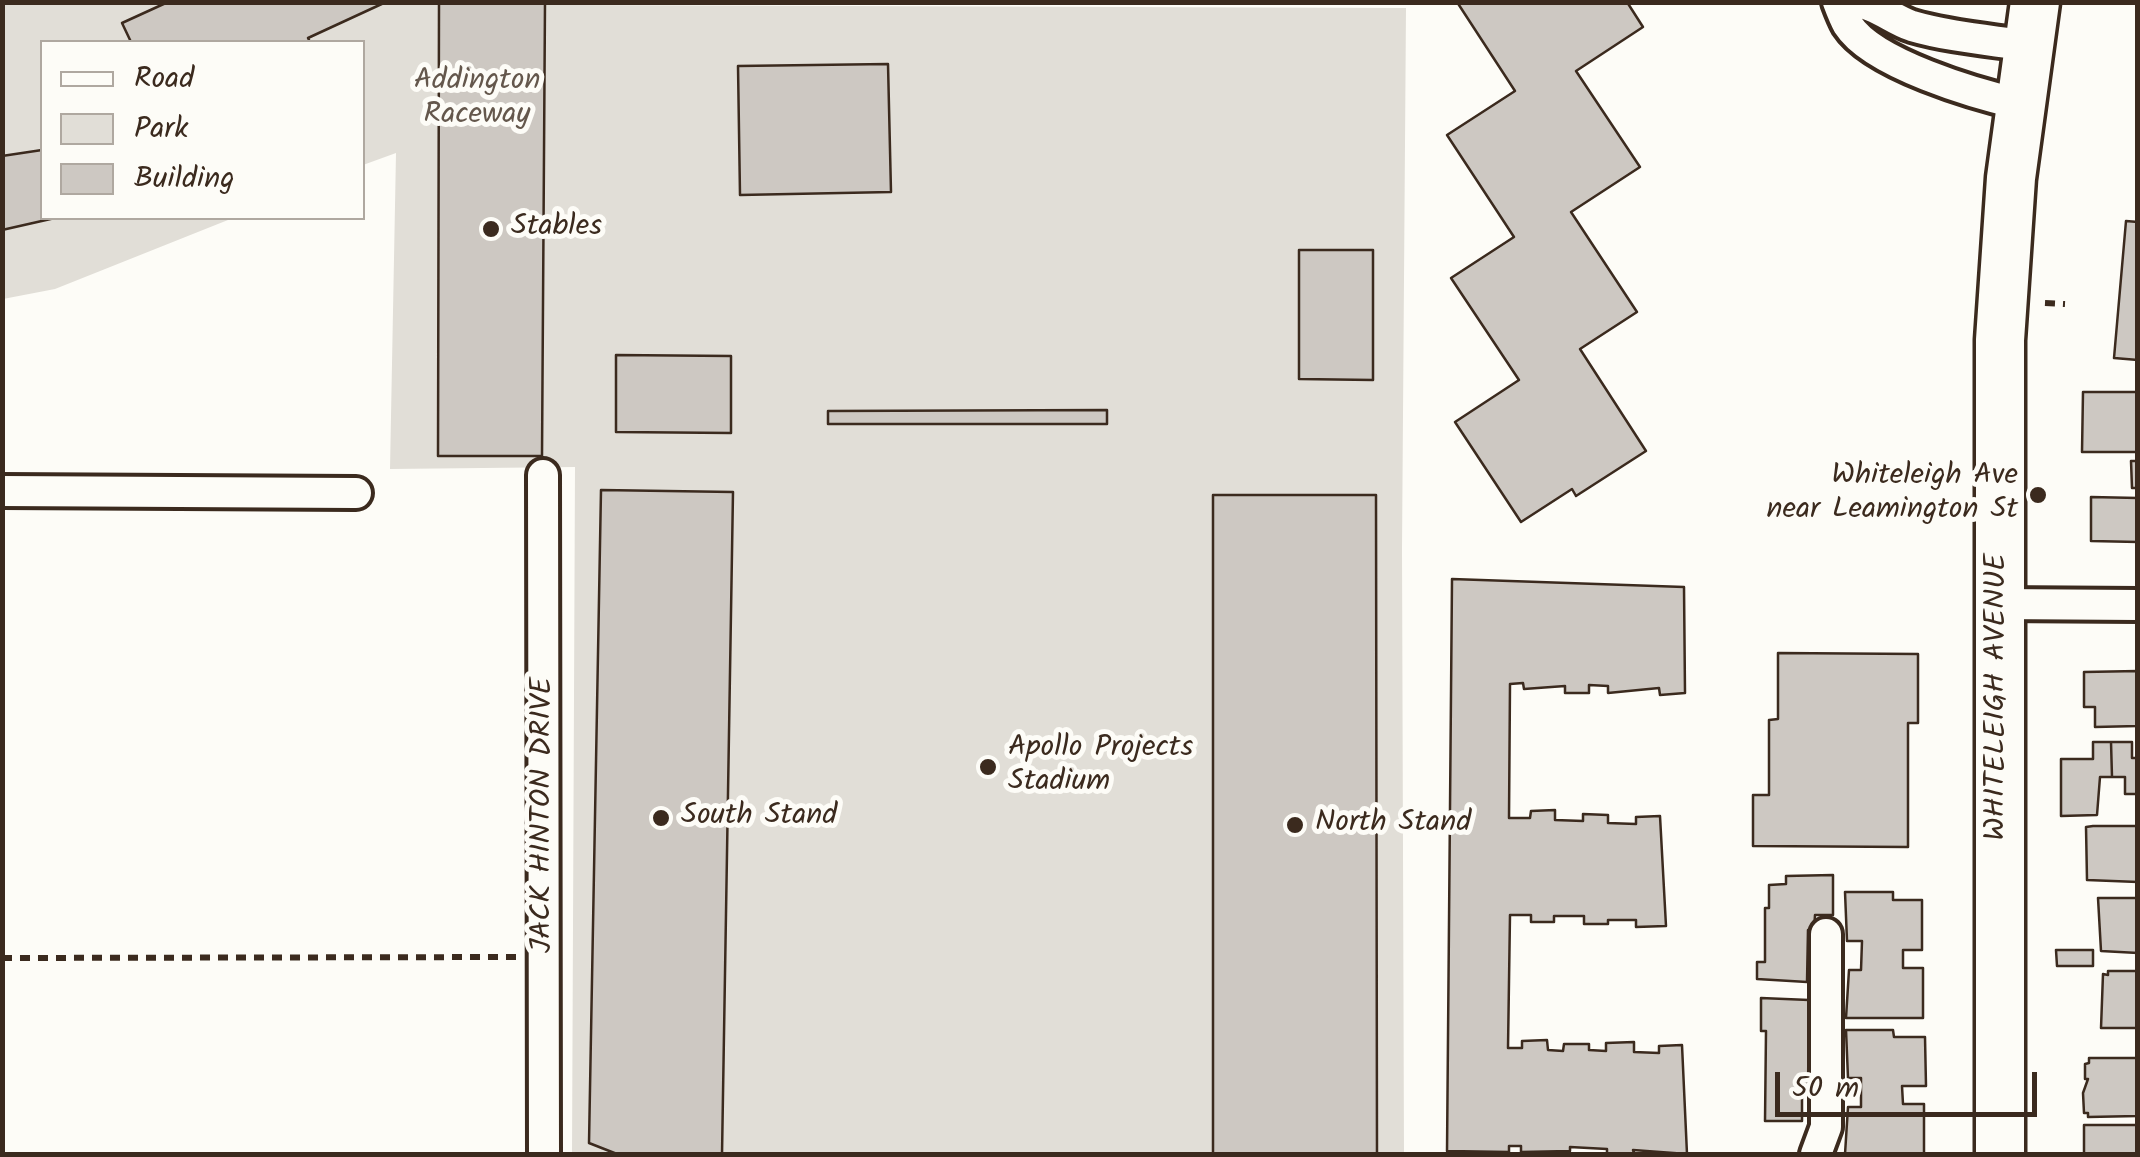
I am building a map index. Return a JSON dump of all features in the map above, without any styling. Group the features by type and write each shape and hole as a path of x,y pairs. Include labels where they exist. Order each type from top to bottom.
{"main road":[{"name":"WHITELEIGH AVENUE","path":"2000,1154 2000,340 2011,178 2032,24"}],"street":[{"path":"1838,2 1849,28 1910,68 1964,92 2020,104"},
{"path":"1855,2 1931,31 2032,24"},
{"name":"JACK HINTON DRIVE","path":"543,476 544,1154"},
{"path":"2,492 356,493"},
{"path":"1998,604 2138,605"},
{"path":"1816,1154 1826,1127 1826,934"}],"path":[{"path":"2045,304 2065,304"},
{"path":"2,958 545,957"}],"green space":[{"name":"Apollo Projects Stadium","path":"567,2 1406,8 1402,549 1404,1154 572,1154 575,467 390,469 396,153 365,164 365,40 40,40 40,220 228,220 55,289 3,299 3,3"}],"building":[{"path":"168,2 386,2 309,40 130,40 122,23"},
{"name":"Stables","path":"439,2 545,2 542,456 438,456"},
{"path":"1457,2 1627,2 1643,27 1576,71 1640,167 1571,212 1637,312 1580,349 1646,451 1576,496 1572,489 1521,522 1455,422 1519,380 1451,278 1514,237 1447,135 1515,91"},
{"path":"888,64 891,192 740,195 738,66"},
{"path":"40,150 40,220 46,220 2,230 2,156"},
{"path":"2126,221 2138,222 2138,360 2114,358"},
{"path":"1299,250 1373,250 1373,380 1299,379"},
{"path":"616,355 731,356 731,433 616,432"},
{"path":"2083,392 2138,392 2138,452 2082,452"},
{"path":"1107,410 1107,424 828,424 828,411"},
{"path":"2131,461 2138,461 2138,488 2132,488"},
{"name":"South Stand","path":"601,490 733,492 722,1154 617,1154 589,1143"},
{"name":"North Stand","path":"1213,495 1376,495 1377,1154 1213,1154"},
{"path":"2091,497 2138,498 2138,542 2091,541"},
{"path":"1452,579 1684,587 1685,693 1660,695 1659,688 1608,693 1608,686 1589,685 1589,693 1565,693 1565,686 1524,689 1523,683 1510,684 1509,818 1530,818 1531,811 1555,810 1555,820 1583,821 1583,814 1608,815 1608,823 1636,824 1636,817 1660,816 1666,926 1636,927 1636,920 1584,924 1584,916 1554,916 1554,922 1531,922 1531,915 1510,915 1508,1048 1522,1048 1522,1041 1547,1040 1548,1050 1563,1051 1564,1044 1589,1044 1589,1050 1606,1051 1606,1043 1634,1042 1634,1052 1659,1053 1659,1046 1682,1045 1687,1154 1633,1150 1634,1153 1607,1154 1607,1149 1570,1147 1570,1151 1521,1152 1521,1146 1509,1146 1509,1152 1447,1151"},
{"path":"1778,653 1918,654 1918,723 1908,723 1908,847 1753,846 1753,795 1769,795 1769,720 1778,719"},
{"path":"2138,671 2138,726 2095,727 2095,707 2084,707 2084,672"},
{"path":"2093,742 2111,742 2112,777 2100,777 2097,815 2061,816 2061,759 2093,759"},
{"path":"2111,742 2132,742 2132,758 2138,758 2138,794 2125,794 2125,777 2112,777"},
{"path":"2138,826 2138,882 2087,880 2086,827"},
{"path":"1833,875 1833,915 1815,915 1814,930 1808,930 1807,982 1757,979 1757,962 1765,962 1769,885 1786,884 1786,876"},
{"path":"1845,892 1893,892 1893,900 1922,900 1922,950 1903,950 1903,968 1923,968 1923,1018 1846,1018 1849,970 1861,970 1862,941 1847,941"},
{"path":"2098,898 2138,898 2138,953 2101,951"},
{"path":"2056,950 2093,950 2093,966 2057,966"},
{"path":"2108,971 2138,971 2138,1028 2101,1028 2103,974 2108,975"},
{"path":"1761,998 1809,1000 1808,1089 1802,1089 1802,1121 1765,1121 1766,1031 1761,1031"},
{"path":"1846,1030 1893,1030 1894,1037 1925,1037 1926,1086 1902,1086 1903,1104 1924,1104 1924,1153 1845,1154 1848,1107 1861,1107 1861,1078 1848,1078"},
{"path":"2089,1058 2138,1058 2138,1116 2088,1117 2084,1113 2083,1093 2088,1079 2085,1064"},
{"path":"2084,1125 2138,1125 2138,1154 2084,1154"}],"place":[{"name":"Stables","path":"491,229"},
{"name":"Whiteleigh Ave near Leamington St","path":"2038,495"},
{"name":"Apollo Projects Stadium","path":"988,767"},
{"name":"South Stand","path":"661,818"},
{"name":"North Stand","path":"1295,825"}],"park label":[{"name":"Addington Raceway","path":"477,100"}]}
